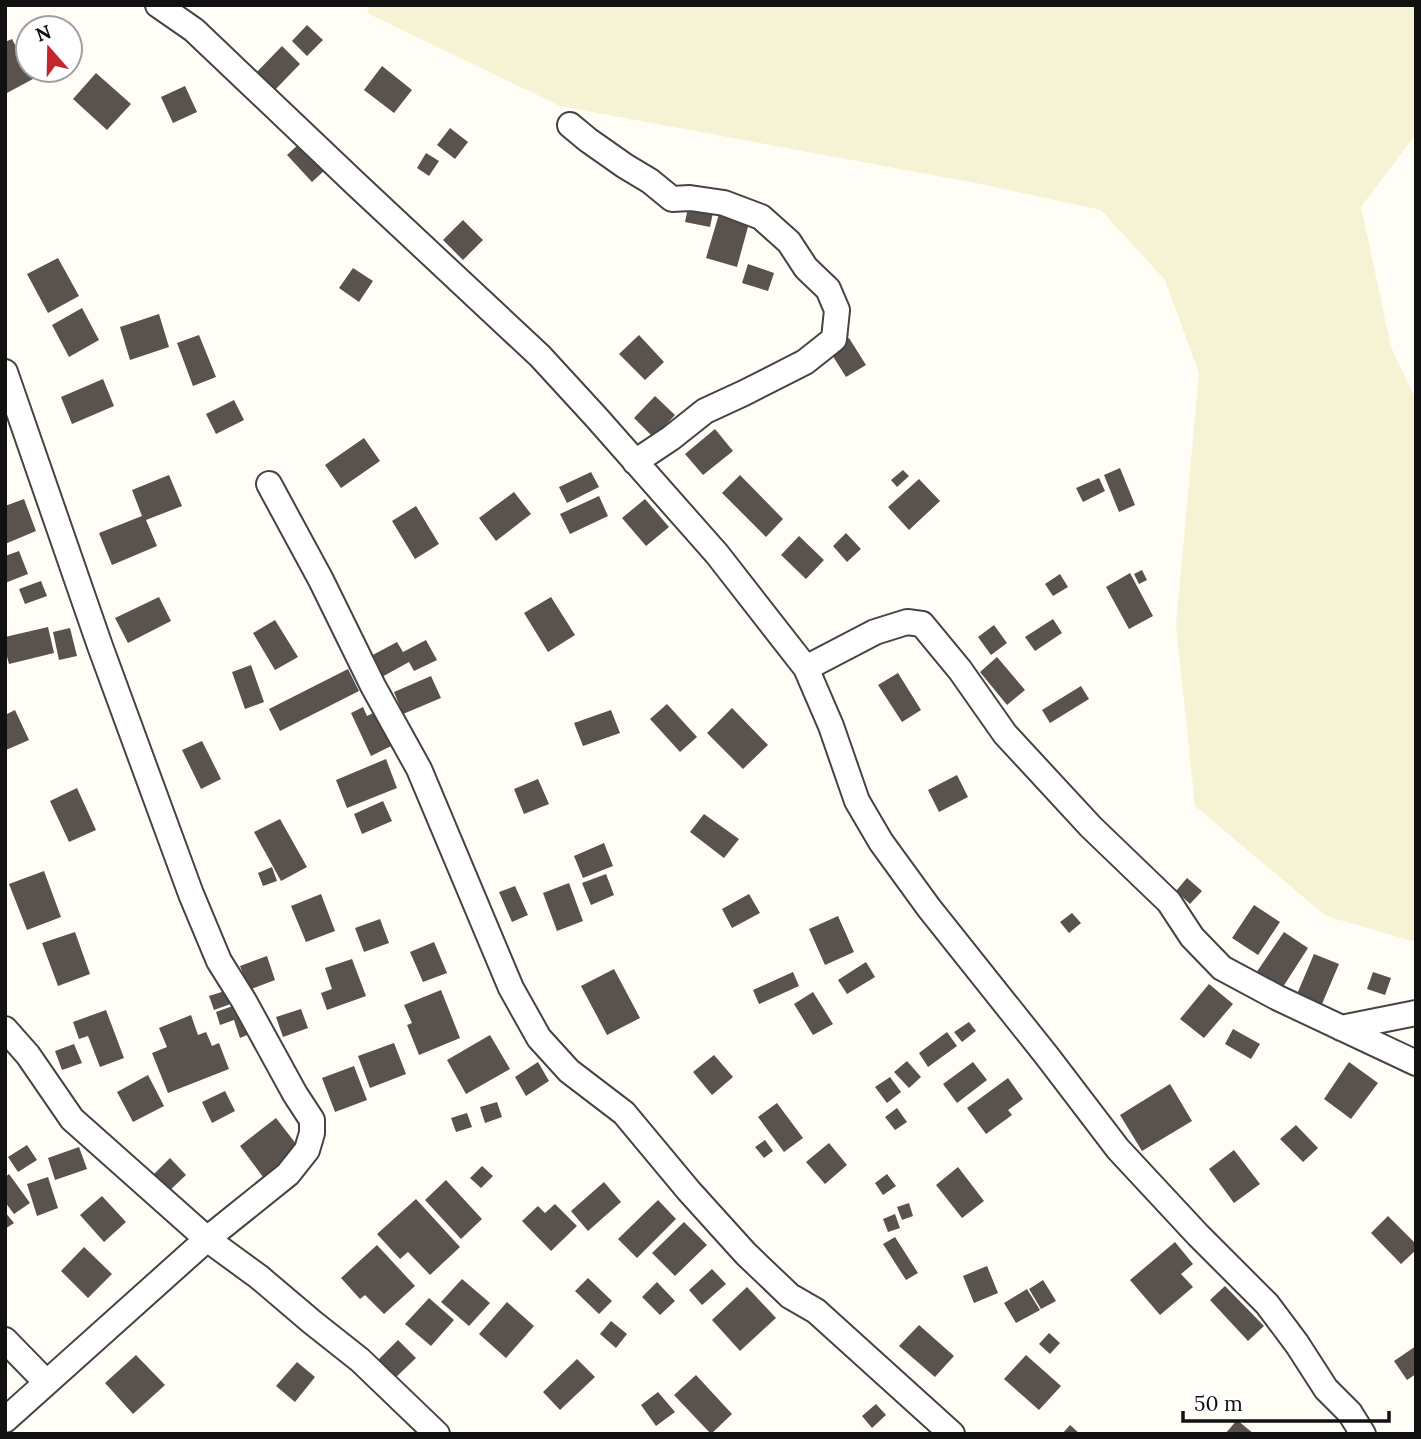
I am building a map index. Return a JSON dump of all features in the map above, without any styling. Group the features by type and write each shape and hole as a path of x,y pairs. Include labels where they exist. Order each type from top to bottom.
{"street":[{"path":"158,5 194,30 540,356 717,554 806,668 831,726 857,801 881,842 929,908 1118,1149 1267,1304 1297,1343 1326,1389 1350,1413 1363,1434"},
{"path":"570,125 587,140 650,181 672,199 690,198 724,203 761,217 789,242 806,268 828,289 837,310 834,339 805,362 705,411 635,462"},
{"path":"5,372 100,646 191,894 219,961 312,1120 312,1133 307,1150 288,1174 207,1239 5,1419"},
{"path":"269,484 419,769 511,988 539,1038 569,1072 624,1113 746,1254 790,1296 816,1311 952,1434"},
{"path":"806,668 875,632 907,622 922,624 960,670 1005,734 1091,827 1169,902 1192,937 1222,968 1278,998 1416,1063"},
{"path":"1341,1028 1416,1013"},
{"path":"5,1028 72,1119 207,1239 260,1277 360,1360 437,1434"},
{"path":"5,1339 46,1382"}],"shaded area":[{"path":"366,5 1416,5 1416,134 1361,207 1391,347 1416,400 1416,942 1326,916 1195,806 1176,625 1199,373 1165,280 1101,210 981,184 560,106 369,14"}],"building":[{"path":"307,25 323,40 307,56 292,41"},
{"path":"12,39 14,43 14,84 24,84 5,94 5,42"},
{"path":"282,46 300,64 272,93 254,75"},
{"path":"382,66 412,90 394,113 364,90"},
{"path":"96,73 131,104 107,130 73,99"},
{"path":"185,86 197,112 173,123 161,97"},
{"path":"450,128 468,142 455,159 437,145"},
{"path":"300,143 325,170 312,182 287,155"},
{"path":"426,153 439,161 429,176 417,168"},
{"path":"689,203 714,208 710,227 685,222"},
{"path":"719,214 749,223 737,267 706,258"},
{"path":"463,220 483,240 463,260 443,240"},
{"path":"58,258 79,296 48,313 27,274"},
{"path":"748,264 774,273 768,291 742,283"},
{"path":"353,268 373,281 359,302 339,288"},
{"path":"82,308 99,340 69,357 52,325"},
{"path":"159,314 169,347 130,360 120,327"},
{"path":"199,335 216,377 193,386 177,343"},
{"path":"639,335 664,362 645,380 619,354"},
{"path":"849,338 866,365 846,377 829,350"},
{"path":"103,379 114,406 72,424 61,397"},
{"path":"655,396 675,415 654,438 634,418"},
{"path":"234,400 244,420 216,434 206,414"},
{"path":"715,429 733,451 703,475 685,454"},
{"path":"364,438 380,461 341,488 325,465"},
{"path":"1120,468 1135,505 1119,512 1104,475"},
{"path":"903,470 909,476 897,487 891,480"},
{"path":"591,472 599,487 567,503 559,487"},
{"path":"169,475 182,506 146,520 157,546 112,565 99,533 142,516 132,490"},
{"path":"740,475 783,519 766,537 722,493"},
{"path":"1099,478 1105,491 1083,502 1076,488"},
{"path":"919,479 940,501 909,530 888,507"},
{"path":"514,492 531,514 496,541 479,518"},
{"path":"599,496 608,516 570,534 560,514"},
{"path":"24,499 36,531 5,544 5,506"},
{"path":"645,499 669,527 646,546 622,518"},
{"path":"416,506 439,544 415,559 392,521"},
{"path":"846,533 861,549 847,562 833,546"},
{"path":"799,536 824,560 806,579 781,555"},
{"path":"19,551 28,574 5,583 5,556"},
{"path":"1142,570 1147,580 1139,584 1134,574"},
{"path":"1130,573 1153,616 1129,629 1106,587"},
{"path":"1060,574 1068,587 1053,596 1045,584"},
{"path":"41,581 47,596 25,604 19,589"},
{"path":"159,597 171,621 128,643 115,618"},
{"path":"551,597 575,635 548,652 524,613"},
{"path":"1053,619 1062,633 1035,651 1025,637"},
{"path":"275,620 298,657 275,670 253,633"},
{"path":"994,625 1007,643 991,655 978,637"},
{"path":"48,627 54,653 9,664 5,637"},
{"path":"70,628 77,656 59,660 53,632"},
{"path":"426,640 437,660 414,671 409,662 380,678 369,657 397,642 403,652"},
{"path":"997,657 1025,690 1007,705 980,672"},
{"path":"251,665 264,702 245,709 232,672"},
{"path":"348,669 359,691 280,731 269,709"},
{"path":"898,673 921,710 902,722 878,685"},
{"path":"431,676 441,698 403,714 394,692"},
{"path":"1081,686 1089,699 1050,723 1042,710"},
{"path":"667,704 697,737 680,752 650,719"},
{"path":"363,707 367,716 375,712 391,746 371,756 351,713"},
{"path":"732,708 768,745 743,769 707,733"},
{"path":"15,710 29,740 6,750 5,715"},
{"path":"611,710 620,733 583,746 574,723"},
{"path":"202,741 221,779 201,789 182,750"},
{"path":"386,759 397,788 347,808 336,780"},
{"path":"957,775 968,797 939,812 928,790"},
{"path":"538,779 549,804 524,814 514,789"},
{"path":"77,788 96,830 69,842 50,801"},
{"path":"383,801 392,821 362,834 354,814"},
{"path":"704,814 739,839 724,858 690,832"},
{"path":"280,819 307,867 281,881 254,832"},
{"path":"604,843 613,866 583,878 574,856"},
{"path":"272,867 277,881 263,886 258,873"},
{"path":"44,871 61,917 27,930 9,884"},
{"path":"606,874 614,895 591,905 582,883"},
{"path":"1187,878 1202,891 1190,904 1176,891"},
{"path":"569,883 583,921 557,931 543,893"},
{"path":"515,886 528,915 512,922 499,892"},
{"path":"321,894 335,931 306,942 291,906"},
{"path":"749,894 760,913 732,928 722,909"},
{"path":"1254,905 1280,922 1258,955 1232,938"},
{"path":"1072,913 1081,923 1069,933 1060,922"},
{"path":"838,916 854,952 825,965 809,929"},
{"path":"380,919 389,943 364,952 355,928"},
{"path":"75,932 90,974 58,986 42,943"},
{"path":"1284,932 1308,948 1281,990 1256,973"},
{"path":"434,942 447,973 423,982 410,952"},
{"path":"1314,954 1339,964 1322,1004 1297,994"},
{"path":"267,956 275,980 249,990 240,966"},
{"path":"352,959 366,996 327,1010 321,993 332,989 325,968"},
{"path":"866,962 875,977 847,994 838,980"},
{"path":"614,969 640,1018 607,1035 581,986"},
{"path":"793,972 799,986 759,1004 753,990"},
{"path":"1373,972 1391,978 1385,995 1367,989"},
{"path":"1209,984 1233,1004 1204,1038 1180,1019"},
{"path":"231,989 236,1002 214,1010 209,996"},
{"path":"441,990 460,1038 419,1055 407,1025 412,1023 404,1005"},
{"path":"813,992 833,1024 813,1035 794,1004"},
{"path":"241,1003 252,1033 240,1038 234,1020 220,1025 216,1012"},
{"path":"301,1009 308,1028 283,1037 276,1017"},
{"path":"106,1010 124,1058 100,1067 88,1036 79,1039 73,1022"},
{"path":"191,1015 198,1035 206,1032 212,1046 219,1043 229,1069 168,1093 152,1053 167,1047 159,1028"},
{"path":"969,1022 976,1031 962,1042 954,1032"},
{"path":"1233,1029 1260,1044 1251,1059 1225,1044"},
{"path":"947,1032 957,1046 928,1067 919,1053"},
{"path":"490,1035 510,1069 466,1094 447,1060"},
{"path":"394,1043 406,1074 370,1088 358,1056"},
{"path":"74,1044 82,1063 62,1070 55,1051"},
{"path":"714,1055 733,1077 712,1095 693,1072"},
{"path":"907,1061 921,1077 909,1088 894,1072"},
{"path":"538,1062 549,1081 526,1096 515,1077"},
{"path":"973,1062 987,1080 957,1103 943,1084"},
{"path":"1349,1062 1378,1083 1351,1119 1324,1099"},
{"path":"354,1066 367,1100 335,1112 322,1078"},
{"path":"148,1075 164,1106 133,1122 117,1092"},
{"path":"890,1077 901,1092 887,1103 875,1087"},
{"path":"1008,1078 1023,1099 1008,1110 1012,1115 986,1134 967,1108"},
{"path":"1170,1084 1192,1121 1142,1151 1120,1115"},
{"path":"225,1091 235,1111 212,1123 202,1102"},
{"path":"497,1102 502,1117 485,1123 480,1107"},
{"path":"777,1103 803,1138 784,1152 758,1117"},
{"path":"897,1108 907,1122 895,1130 885,1117"},
{"path":"467,1113 472,1127 456,1132 451,1118"},
{"path":"276,1118 300,1149 263,1177 240,1146"},
{"path":"1296,1125 1318,1148 1303,1162 1280,1139"},
{"path":"765,1140 773,1151 764,1158 755,1147"},
{"path":"829,1143 847,1165 825,1184 806,1162"},
{"path":"27,1145 37,1160 18,1172 8,1157"},
{"path":"79,1147 87,1169 55,1180 48,1158"},
{"path":"1234,1150 1260,1184 1234,1203 1209,1169"},
{"path":"170,1158 186,1175 167,1193 152,1176"},
{"path":"482,1166 493,1176 481,1188 470,1178"},
{"path":"958,1167 984,1201 962,1218 936,1185"},
{"path":"9,1174 30,1203 14,1214 5,1202 5,1177"},
{"path":"887,1174 896,1186 883,1195 875,1183"},
{"path":"48,1177 58,1208 37,1216 27,1184"},
{"path":"446,1180 482,1219 461,1239 425,1200"},
{"path":"604,1182 621,1202 588,1231 571,1211"},
{"path":"102,1196 126,1222 104,1242 80,1215"},
{"path":"416,1199 460,1247 430,1275 408,1252 400,1259 377,1234"},
{"path":"658,1200 676,1219 637,1258 618,1239"},
{"path":"909,1203 913,1216 902,1220 897,1207"},
{"path":"555,1204 577,1226 551,1251 522,1221 538,1206 545,1213"},
{"path":"5,1212 14,1223 5,1229"},
{"path":"895,1214 900,1228 888,1232 883,1219"},
{"path":"1388,1216 1416,1244 1416,1250 1401,1264 1371,1233"},
{"path":"684,1222 707,1245 675,1276 652,1253"},
{"path":"895,1237 918,1273 906,1280 883,1244"},
{"path":"1175,1242 1193,1264 1181,1274 1193,1287 1160,1315 1130,1280"},
{"path":"377,1245 415,1286 384,1314 365,1295 360,1299 341,1278"},
{"path":"84,1247 112,1274 88,1298 61,1271"},
{"path":"987,1266 998,1293 974,1303 963,1276"},
{"path":"712,1269 726,1284 702,1305 689,1290"},
{"path":"588,1278 612,1301 599,1314 575,1291"},
{"path":"462,1279 490,1303 469,1326 441,1302"},
{"path":"1043,1280 1056,1301 1041,1309 1029,1289"},
{"path":"657,1282 675,1301 660,1315 642,1297"},
{"path":"1225,1286 1264,1326 1248,1341 1210,1300"},
{"path":"747,1287 776,1318 740,1351 712,1320"},
{"path":"1027,1289 1040,1310 1016,1323 1004,1303"},
{"path":"429,1298 454,1320 431,1346 405,1324"},
{"path":"507,1302 534,1326 506,1358 479,1334"},
{"path":"611,1321 627,1334 616,1348 600,1334"},
{"path":"919,1325 954,1356 935,1377 899,1346"},
{"path":"1049,1333 1060,1343 1050,1354 1039,1344"},
{"path":"398,1340 416,1358 395,1378 377,1361"},
{"path":"1416,1346 1416,1374 1407,1380 1394,1361"},
{"path":"136,1355 165,1385 133,1414 105,1383"},
{"path":"1026,1355 1061,1386 1039,1410 1004,1379"},
{"path":"577,1359 595,1377 560,1410 543,1392"},
{"path":"297,1362 315,1377 295,1402 276,1386"},
{"path":"696,1375 732,1414 711,1434 674,1395"},
{"path":"658,1392 675,1412 656,1426 641,1405"},
{"path":"876,1404 886,1415 872,1428 862,1416"},
{"path":"1237,1420 1254,1434 1225,1434"},
{"path":"1070,1425 1080,1434 1062,1434"}]}
